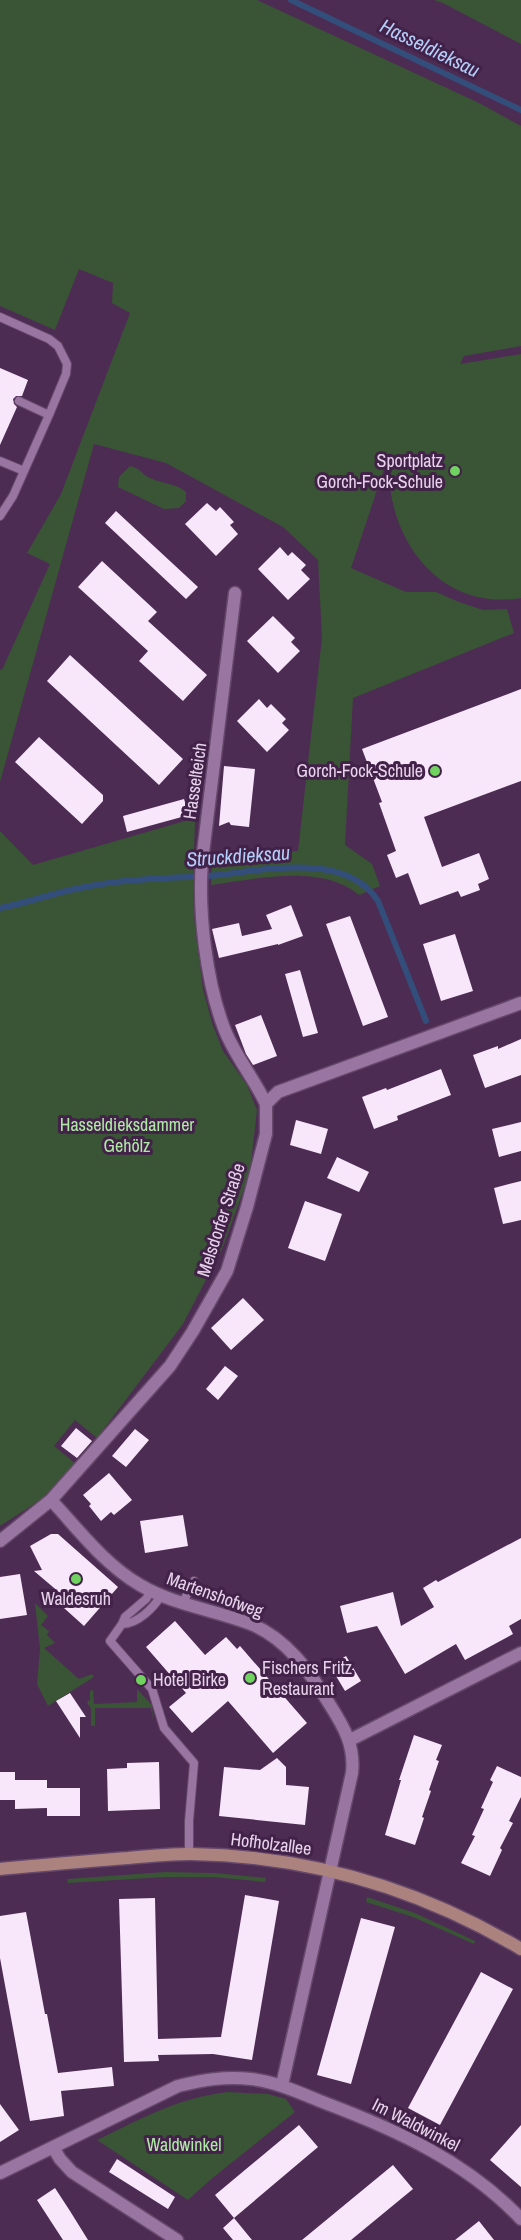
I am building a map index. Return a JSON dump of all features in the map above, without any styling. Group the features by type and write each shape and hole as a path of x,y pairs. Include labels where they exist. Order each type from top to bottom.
{"street":[{"name":"Hasselteich","path":"235,593 202,861 201,889 207,952 216,1002 231,1043 253,1077 266,1104"},
{"path":"266,1104 278,1092 521,1003"},
{"name":"Melsdorfer Straße","path":"0,1541 51,1500 170,1366 213,1298 227,1271 257,1173 266,1134 266,1104"},
{"name":"Martenshofweg","path":"51,1500 112,1565 156,1593 182,1604 249,1623 276,1639 291,1652 315,1680 350,1740 353,1752 352,1773 329,1870"},
{"path":"350,1740 521,1653"},
{"name":"Hofholzallee","path":"0,1869 189,1854 245,1856 290,1862 329,1870 396,1889 431,1902 521,1949"},
{"path":"282,2085 329,1870"},
{"name":"Im Waldwinkel","path":"0,2173 154,2097 209,2078 250,2079 282,2085 378,2123 436,2153 463,2170 494,2193 521,2219"},
{"path":"53,2147 72,2172 177,2240"}],"lane":[{"path":"0,317 49,339 64,355 67,364 66,374 49,415 13,496 0,516"},
{"path":"19,401 49,415"},
{"path":"0,461 24,471"},
{"path":"182,1604 194,1581"},
{"path":"156,1593 125,1617 110,1641 152,1689 164,1728 194,1763 189,1821 189,1854"}],"green space":[{"path":"0,0 257,0 479,103 521,126 521,346 464,356 460,364 521,354 521,598 490,599 463,592 440,579 420,560 405,538 395,511 389,483 389,454 351,568 406,592 436,592 483,610 507,609 514,633 353,698 345,845 372,864 380,886 359,895 344,885 308,876 268,877 211,885 212,857 298,851 322,638 318,560 283,527 166,463 94,444 0,782 0,669 2,670 50,564 27,553 61,494 130,313 112,303 113,283 79,269 55,330 0,306"},
{"path":"434,0 521,0 521,44 443,3"},
{"path":"130,466 150,478 182,489 186,492 186,501 179,508 164,509 118,487 119,477"},
{"name":"Hasseldieksdammer Gehölz","path":"195,818 193,893 203,989 212,1023 223,1051 247,1085 257,1110 250,1172 223,1247 183,1324 97,1438 75,1420 54,1446 76,1464 48,1495 0,1526 0,831 33,865"},
{"path":"35,1603 48,1616 41,1625 49,1631 47,1635 55,1643 44,1648 79,1679 92,1674 94,1677 48,1706 37,1684 40,1649"},
{"path":"137,1689 152,1705 153,1721 151,1708 95,1708 95,1726 91,1726 91,1709 87,1702 90,1700 90,1691 93,1690 94,1704 137,1702"},
{"path":"165,1872 215,1873 266,1878 265,1882 214,1877 165,1877 68,1883 67,1879"},
{"path":"367,1897 415,1913 475,1941 474,1944 413,1917 366,1902"},
{"name":"Waldwinkel","path":"228,2092 268,2094 286,2099 295,2112 188,2200 97,2140 176,2104"}],"building":[{"path":"0,368 28,380 22,396 16,396 13,399 17,407 0,445"},
{"path":"207,503 216,511 220,507 234,522 230,525 238,534 216,556 185,524"},
{"path":"116,511 198,587 186,599 105,523"},
{"path":"280,547 288,556 292,552 306,565 301,570 310,579 288,600 258,569"},
{"path":"102,561 157,612 148,621 207,675 183,701 139,661 148,651 78,587"},
{"path":"273,616 295,638 291,642 300,651 278,673 247,641"},
{"path":"70,655 183,759 159,785 47,681"},
{"path":"521,689 521,781 424,817 442,867 479,853 489,879 478,884 480,890 461,897 458,891 420,905 408,873 396,878 387,855 396,851 379,803 382,802 362,749"},
{"path":"259,699 267,708 271,704 286,719 282,723 289,730 267,752 237,721"},
{"path":"39,737 103,795 103,801 82,824 15,762"},
{"path":"224,766 255,769 249,827 231,825 229,822 219,826"},
{"path":"184,799 189,815 127,832 123,816"},
{"path":"291,905 303,936 278,945 219,958 212,929 239,923 242,936 272,929 266,915"},
{"path":"350,916 388,1017 363,1026 326,924"},
{"path":"455,934 473,991 441,1001 423,944"},
{"path":"300,970 318,1033 303,1037 285,974"},
{"path":"261,1015 277,1056 253,1065 246,1054 235,1025"},
{"path":"521,1039 521,1075 485,1088 473,1055 498,1046 498,1049"},
{"path":"441,1069 451,1095 397,1116 398,1120 374,1129 362,1097"},
{"path":"296,1120 328,1129 321,1154 290,1145"},
{"path":"521,1122 521,1151 499,1157 492,1129"},
{"path":"337,1157 369,1172 359,1192 327,1178"},
{"path":"521,1181 521,1220 503,1224 494,1188"},
{"path":"305,1201 342,1214 325,1261 288,1248"},
{"path":"243,1298 264,1320 231,1350 211,1328"},
{"path":"225,1366 238,1376 218,1400 206,1389"},
{"path":"76,1428 92,1441 77,1458 61,1446"},
{"path":"135,1429 149,1440 126,1467 112,1456"},
{"path":"109,1473 132,1500 114,1515 111,1512 101,1521 83,1495"},
{"path":"183,1515 188,1546 145,1553 140,1521"},
{"name":"Waldesruh","path":"51,1534 58,1534 118,1587 84,1626 54,1599 60,1593 34,1571 42,1570 30,1546"},
{"path":"521,1538 521,1619 509,1626 513,1634 465,1660 456,1644 405,1674 377,1626 347,1633 340,1606 393,1592 401,1626 434,1607 423,1588"},
{"path":"20,1574 27,1615 0,1619 0,1577"},
{"path":"175,1621 205,1655 226,1637 237,1649 240,1646 307,1723 273,1753 228,1701 192,1733 169,1707 186,1693 146,1647"},
{"path":"346,1656 361,1681 345,1691 330,1666"},
{"path":"70,1693 86,1717 80,1717 80,1738 56,1701"},
{"path":"414,1735 442,1745 436,1760 439,1761 415,1845 385,1835 401,1780 399,1780"},
{"path":"277,1758 286,1767 286,1785 309,1787 305,1825 219,1816 224,1767 260,1770"},
{"path":"159,1762 160,1809 108,1811 107,1769 127,1768 127,1763"},
{"path":"497,1766 521,1777 521,1797 509,1821 513,1823 500,1848 502,1850 490,1876 461,1863 475,1836 472,1835 484,1809 481,1808 493,1782 490,1780"},
{"path":"0,1772 15,1772 15,1780 47,1780 47,1788 80,1788 80,1816 47,1816 47,1808 15,1809 15,1800 0,1800"},
{"path":"245,1895 279,1901 252,2060 213,2054 158,2055 159,2061 124,2062 119,1899 155,1898 158,2039 221,2037"},
{"path":"26,1912 58,2073 112,2067 114,2086 61,2091 64,2116 30,2121 0,1958 0,1916"},
{"path":"361,1918 395,1927 351,2084 317,2075"},
{"path":"481,1972 513,1989 440,2125 408,2108"},
{"path":"0,2104 19,2130 0,2142"},
{"path":"299,2125 318,2147 234,2218 215,2195"},
{"path":"521,2125 521,2187 490,2160"},
{"path":"117,2159 175,2197 168,2209 109,2172"},
{"path":"393,2165 413,2189 351,2240 302,2240"},
{"path":"55,2188 88,2240 63,2240 37,2200"},
{"path":"234,2218 252,2240 233,2240 223,2228"},
{"path":"479,2221 494,2240 455,2240"}],"waterway":[{"name":"Hasseldieksau","path":"291,0 521,110"},
{"name":"Struckdieksau","path":"0,908 70,890 127,881 207,876 275,868 322,869 344,875 363,885 378,901 426,1021"}],"place":[{"name":"Sportplatz Gorch-Fock-Schule","path":"455,471"},
{"name":"Gorch-Fock-Schule","path":"435,771"},
{"name":"Waldesruh","path":"76,1579"},
{"name":"Fischers Fritz Restaurant","path":"250,1678"},
{"name":"Hotel Birke","path":"141,1680"}]}
